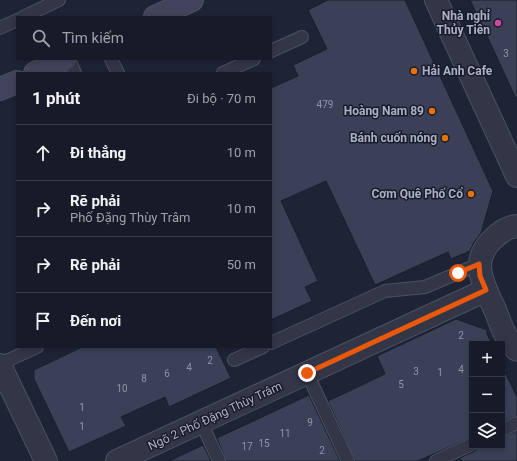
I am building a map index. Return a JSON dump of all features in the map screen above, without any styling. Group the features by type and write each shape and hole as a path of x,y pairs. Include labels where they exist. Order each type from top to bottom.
{"main road":[{"path":"157,16 192,0"},
{"path":"37,72 63,60"},
{"path":"0,89 16,82"}],"street":[{"path":"436,0 512,150 517,176"},
{"path":"517,226 501,231 490,242 482,255 479,264 480,276 505,334 513,347 517,350"},
{"name":"Ngõ 2 Phố Đặng Thùy Trâm","path":"117,461 486,290"},
{"path":"0,365 46,461"}],"lane":[{"path":"25,16 59,0"},
{"path":"0,28 16,20"},
{"path":"272,51 302,37"},
{"path":"68,60 74,72"},
{"path":"112,60 118,72"},
{"path":"225,72 252,60"},
{"path":"272,343 385,291 425,287 479,264"},
{"path":"0,365 35,348"},
{"path":"234,360 261,348"},
{"path":"307,373 348,461"},
{"path":"201,422 219,461"},
{"path":"505,429 517,423"},
{"path":"436,461 469,445"}],"building":[{"path":"328,0 405,0 493,191 481,233 474,242 470,251 451,259 448,252 375,285 326,181 281,201 318,281 305,287 312,301 272,320 272,88 298,76 293,65 327,49 308,10"},
{"path":"470,0 517,0 517,101 488,38"},
{"path":"456,319 487,330 487,334 490,341 469,341 469,438 418,461 355,461 328,401 385,374 377,356"},
{"path":"80,348 216,348 231,378 169,407 165,397 121,417 126,426 69,452 34,379 34,370"},
{"path":"505,372 517,397 517,416 505,421"},
{"path":"309,395 340,461 226,461 217,438"},
{"path":"517,431 517,461 461,461 460,458 477,449 505,449 505,436"},
{"path":"203,445 211,461 169,461"}],"place":[{"name":"Nhà nghỉ Thủy Tiên","path":"498,23"},
{"name":"Hải Anh Cafe","path":"414,71"},
{"name":"Hoàng Nam 89","path":"432,111"},
{"name":"Bánh cuốn nóng","path":"445,138"},
{"name":"Cơm Quê Phố Cổ","path":"471,194"}],"route":[{"path":"307,373 486,290 480,276 479,264 458,273"}]}
